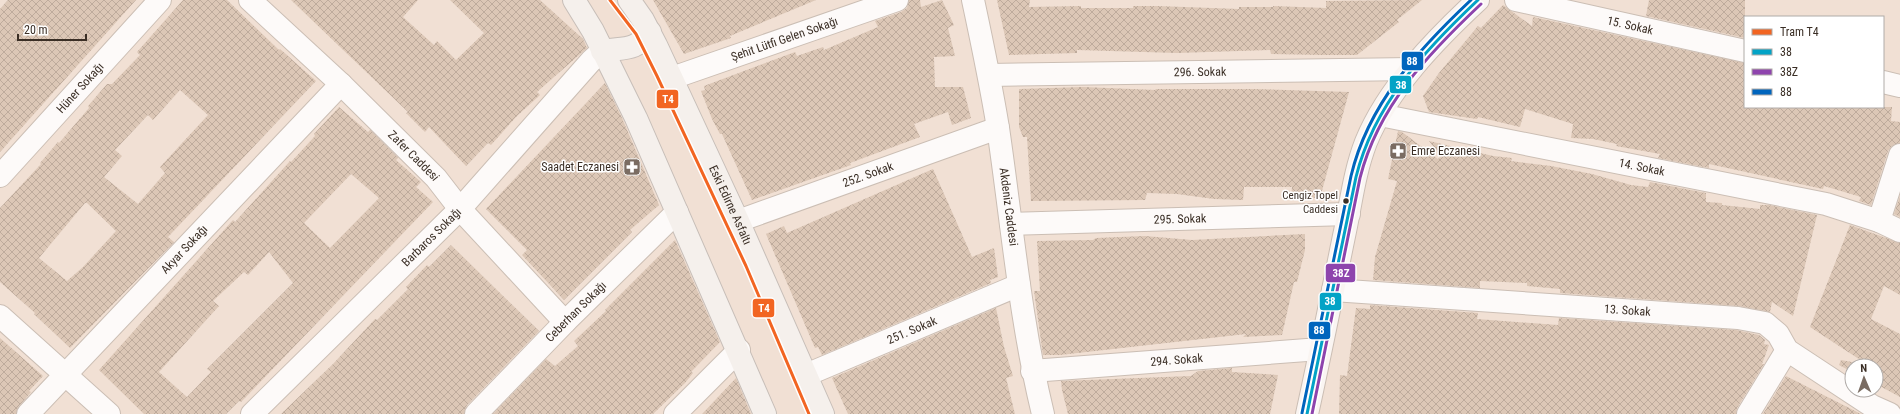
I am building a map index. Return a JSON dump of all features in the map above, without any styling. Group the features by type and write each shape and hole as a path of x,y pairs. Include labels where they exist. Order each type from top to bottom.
{"main road":[{"path":"574,0 593,31 636,118 739,350 765,414"},
{"name":"Eski Edirne Asfaltı","path":"629,0 650,32 672,78 738,221 823,414"},
{"path":"1307,414 1349,214 1355,177 1367,141 1380,115 1411,69 1452,23 1478,0"},
{"path":"602,51 630,48 637,45 650,32"}],"street":[{"name":"Hüner Sokağı","path":"0,176 160,0"},
{"name":"Zafer Caddesi","path":"250,0 341,84 436,178 460,209 565,322"},
{"name":"Şehit Lütfi Gelen Sokağı","path":"672,78 897,0"},
{"name":"Akdeniz Caddesi","path":"973,0 998,128 1018,285 1032,371 1043,414"},
{"name":"15. Sokak","path":"1516,0 1744,51"},
{"name":"Barbaros Sokağı","path":"252,414 460,209 591,61 602,51"},
{"name":"296. Sokak","path":"989,76 1411,69"},
{"path":"1884,82 1900,86"},
{"name":"Akyar Sokağı","path":"28,414 341,84"},
{"name":"14. Sokak","path":"1380,115 1826,204 1879,221 1900,231"},
{"name":"252. Sokak","path":"738,221 998,128"},
{"path":"1879,221 1900,155"},
{"name":"Ceberhan Sokağı","path":"476,414 565,322 677,212"},
{"name":"295. Sokak","path":"1011,224 1349,214"},
{"name":"251. Sokak","path":"806,375 1018,285"},
{"name":"13. Sokak","path":"1333,290 1738,318 1765,323 1778,334 1786,350 1872,406 1890,414"},
{"path":"0,316 109,414"},
{"name":"294. Sokak","path":"1032,371 1320,349"},
{"path":"675,414 739,350"},
{"path":"1748,414 1786,350"}],"building":[{"path":"8,0 136,0 0,152 0,9"},
{"path":"183,0 227,0 279,50 280,49 316,81 168,237 174,242 70,348 34,314 35,313 0,282 0,208 41,164 40,163 89,108 88,106 107,84 112,84 140,55 137,52","holes":["180,90 208,115 160,167 165,173 138,204 104,177 122,156 115,150 148,115 153,120","85,203 87,203 116,231 83,267 67,281 39,258"]},
{"path":"291,0 418,0 403,17 434,45 437,41 456,60 484,33 450,0 540,0 583,39 587,48 537,92 540,95 516,117 491,145 488,143 466,166 429,127 425,132 406,113 408,112"},
{"path":"653,0 816,0 730,36 731,38 684,54"},
{"path":"909,0 920,0 921,7 942,0 954,25 948,28 955,56 934,57 935,87 963,87 971,118 952,125 948,112 914,124 920,137 850,163 851,165 752,200 722,134 720,134 712,119 701,91 705,90 704,86 795,52 797,56 823,47 824,50 878,27 875,21 901,12 907,8"},
{"path":"997,0 1030,0 1029,7 1081,6 1081,8 1133,8 1133,6 1157,6 1239,9 1239,7 1273,6 1326,8 1326,1 1422,0 1397,20 1399,22 1357,55 1271,54 1270,50 1177,53 1077,50 1077,53 1009,55"},
{"path":"1649,0 1745,0 1744,38 1646,16"},
{"path":"1503,5 1532,26 1533,17 1744,63 1744,108 1892,107 1891,121 1900,122 1900,143 1892,146 1888,151 1871,205 1859,201 1861,197 1824,186 1823,189 1709,164 1709,168 1658,158 1660,154 1616,146 1617,144 1593,139 1571,138 1573,124 1525,109 1520,127 1478,117 1477,119 1429,112 1423,96 1439,73 1478,26 1481,28"},
{"path":"605,83 622,118 659,205 630,230 632,232 564,300 522,255 527,250 486,209"},
{"path":"1083,87 1156,90 1155,89 1252,89 1349,92 1320,198 1291,197 1292,187 1244,187 1243,200 1147,193 1145,200 1031,201 1027,137 1023,137 1019,127 1019,89"},
{"path":"339,107 368,132 370,130 398,158 396,160 421,182 416,187 433,202 241,402 239,401 226,414 144,414 99,370 233,220 235,222 290,161 291,162 315,136 314,134","holes":["351,174 379,198 330,248 304,223","269,252 293,283 207,369 211,372 187,397 159,372 219,306 213,301 244,272 248,275"]},
{"path":"1398,131 1402,132 1438,159 1441,156 1429,141 1493,156 1512,158 1511,161 1551,166 1592,174 1631,185 1648,187 1650,182 1706,193 1706,202 1760,209 1760,205 1769,205 1817,215 1793,316 1772,302 1770,312 1739,306 1560,293 1560,289 1527,286 1527,283 1480,281 1480,288 1373,280 1375,257 1397,181 1388,179"},
{"path":"933,169 972,257 994,248 998,277 990,280 991,283 822,355 818,347 815,348 766,234 784,226 787,233"},
{"path":"1900,196 1900,217 1894,214"},
{"path":"1850,225 1900,243 1900,295 1884,286 1871,319 1900,334 1900,397 1884,388 1884,358 1857,358 1810,327"},
{"path":"1305,234 1305,250 1297,282 1294,282 1282,335 1243,337 1246,334 1060,355 1043,355 1034,291 1040,291 1037,241 1093,240 1096,238 1145,236 1192,240"},
{"path":"675,240 720,342 691,372 693,373 685,383 653,414 493,414 546,359 555,366 578,346 574,341 606,311 605,310"},
{"path":"451,245 539,331 467,405 464,414 281,414 333,364 375,319 377,320 408,289 406,287 427,265 429,267"},
{"path":"1370,305 1478,313 1477,319 1558,325 1559,318 1736,330 1759,335 1765,340 1764,344 1769,345 1762,364 1764,364 1737,408 1736,414 1339,414 1340,375 1347,376 1356,308 1370,309"},
{"path":"996,308 1004,347 1013,376 1006,378 1015,414 848,414 832,378"},
{"path":"0,338 43,376 29,391 31,392 19,406 16,414 0,414"},
{"path":"1841,360 1844,361 1844,368 1839,365"},
{"path":"1232,368 1232,372 1278,375 1270,414 1068,414 1061,381 1191,376 1198,371"},
{"path":"1786,376 1861,414 1763,414"},
{"path":"736,378 751,414 702,414"}],"tram line":[{"name":"T4","path":"610,0 636,34 657,76 746,266 809,414"}],"transit line":[{"name":"88","path":"1302,413 1351,176 1369,125 1382,102 1414,59 1432,38 1471,0"},
{"name":"38","path":"1307,414 1356,177 1364,150 1375,126 1404,80 1439,38 1478,0"},
{"name":"38Z","path":"1312,414 1360,178 1368,152 1379,127 1392,104 1408,82 1443,42 1481,4"}],"place":[{"name":"Emre Eczanesi","path":"1398,151"},
{"name":"Saadet Eczanesi","path":"632,167"},
{"name":"Cengiz Topel Caddesi","path":"1346,201"}]}
